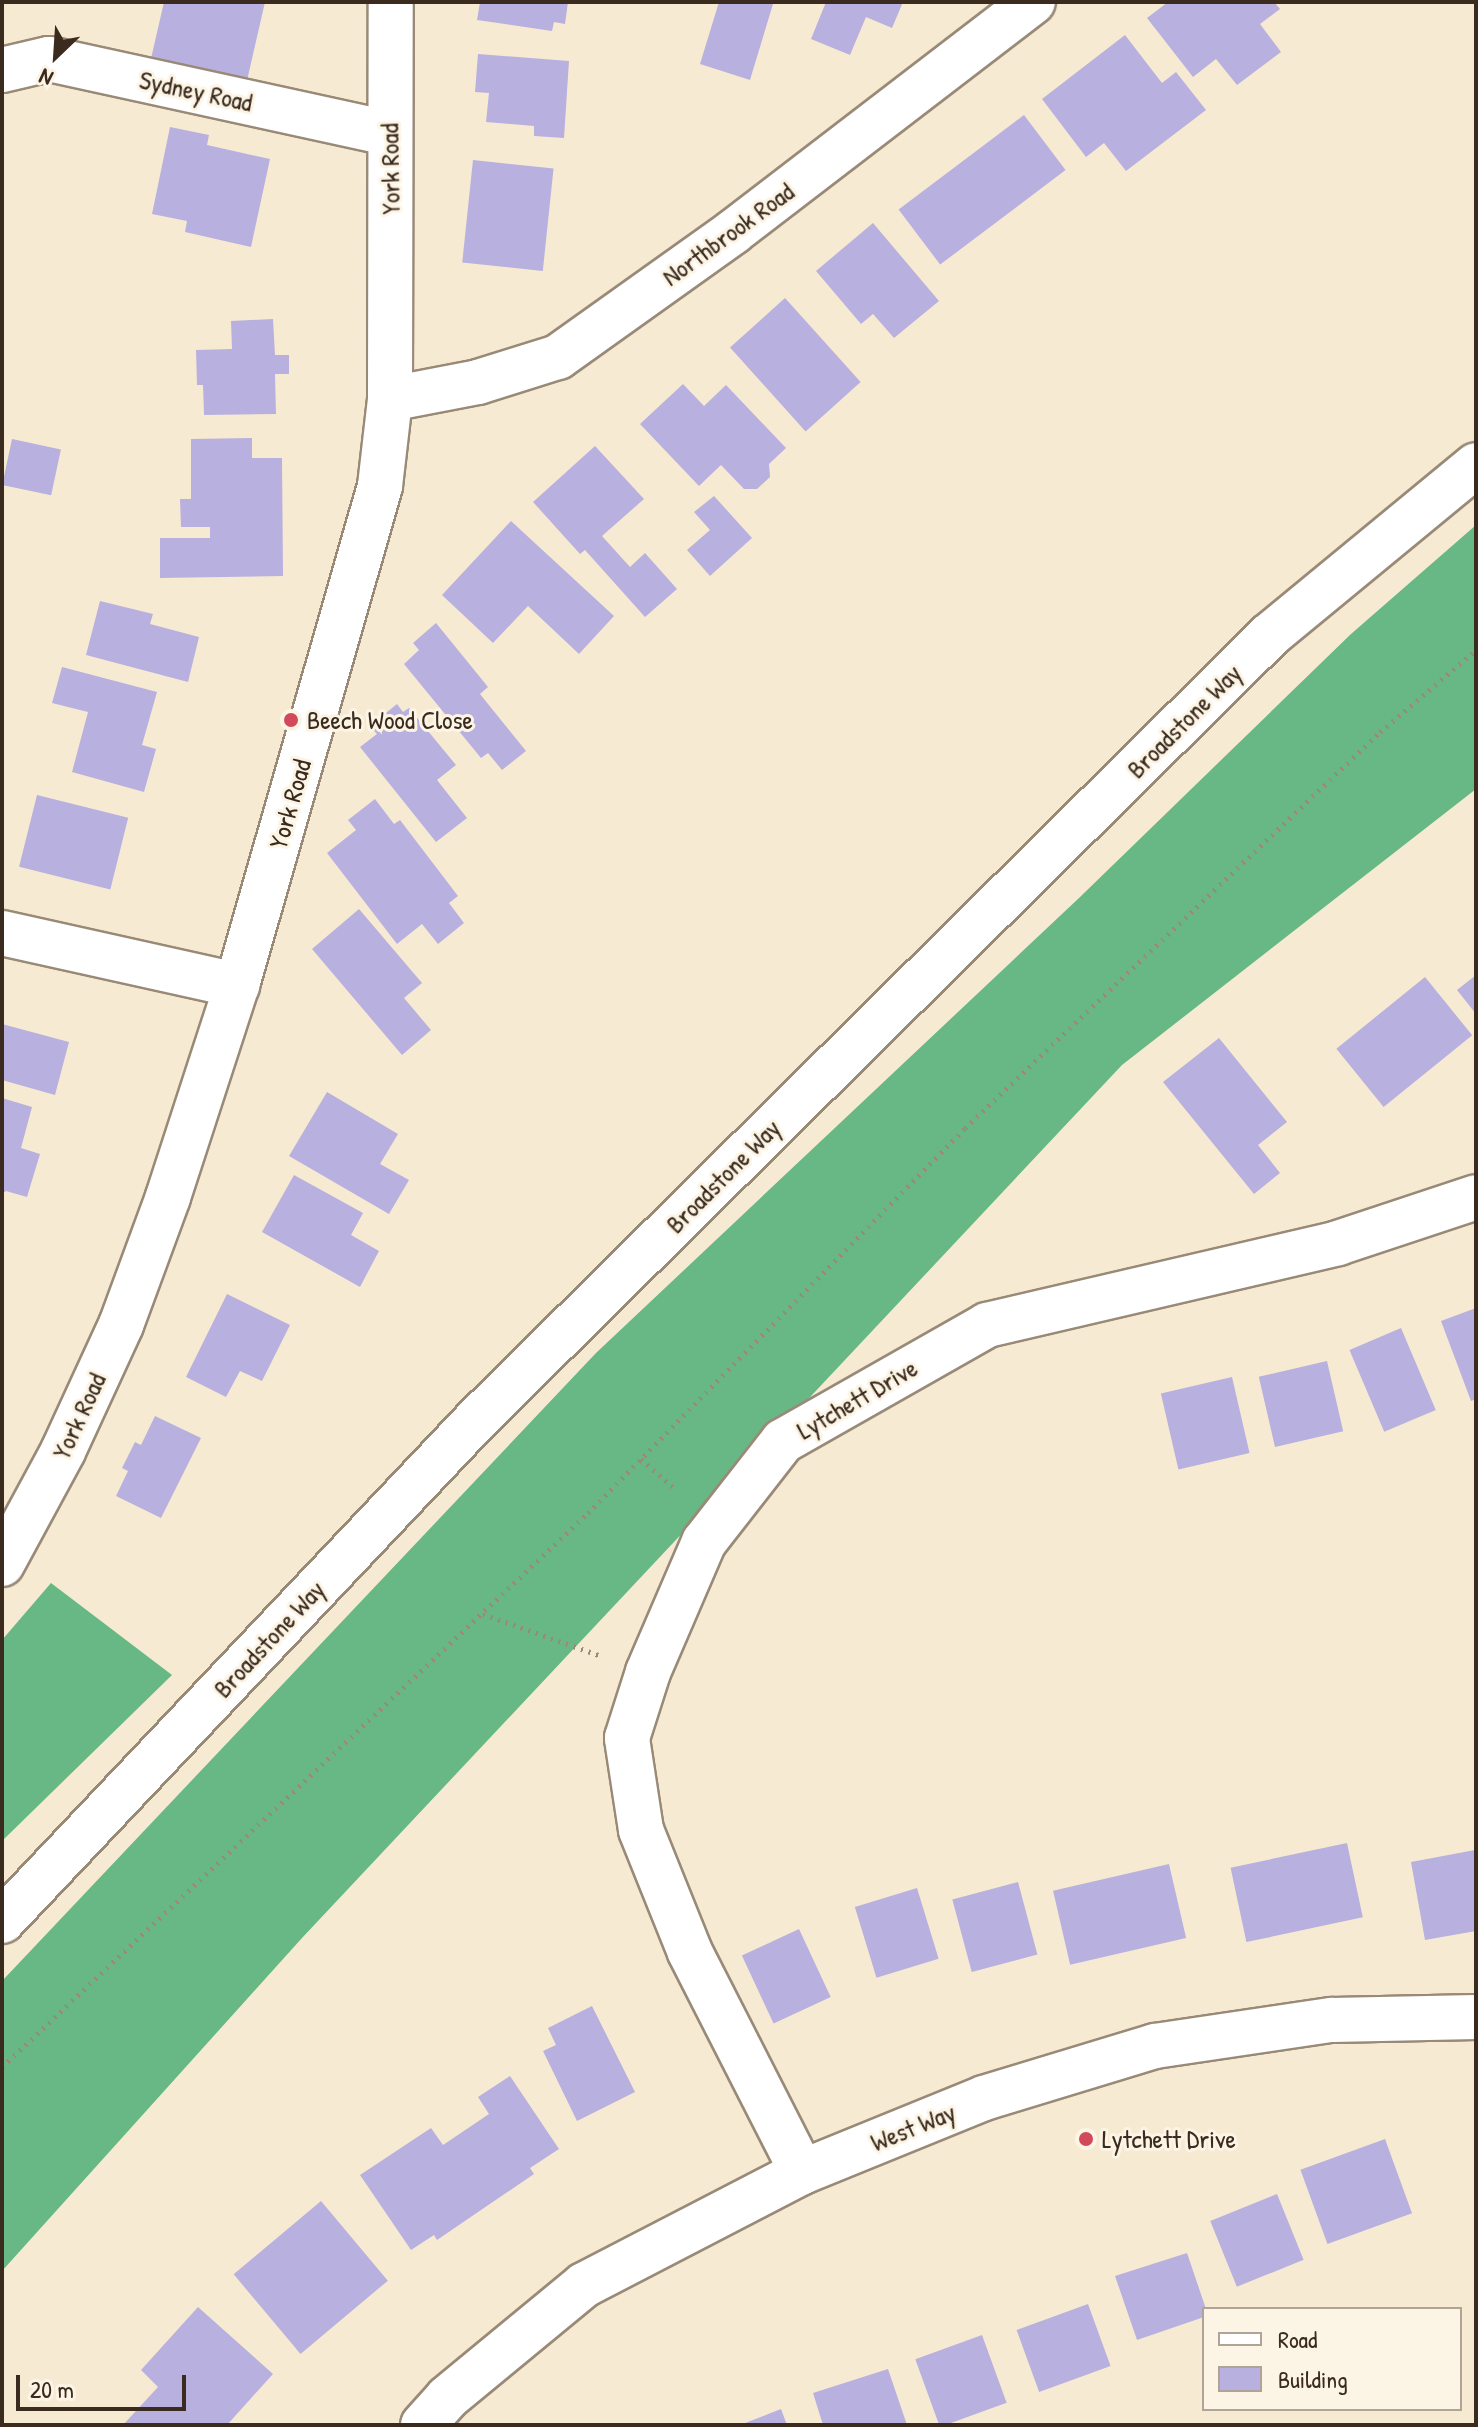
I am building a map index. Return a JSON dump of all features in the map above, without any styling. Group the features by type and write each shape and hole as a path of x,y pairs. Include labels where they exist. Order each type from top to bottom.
{"street":[{"name":"York Road","path":"2,1564 63,1451 121,1325 168,1197 237,985 358,573 380,486 390,399 391,2"},
{"name":"Northbrook Road","path":"390,399 478,382 558,357 733,232 1033,2"},
{"name":"Sydney Road","path":"2,70 49,59 389,133"},
{"name":"Broadstone Way","path":"2,1921 476,1420 1259,646 1476,465"},
{"path":"2,933 237,985"},
{"name":"Lytchett Drive","path":"802,2172 690,1952 641,1830 627,1738 648,1672 704,1542 783,1441 987,1325 1338,1243 1476,1197"},
{"name":"West Way","path":"423,2425 447,2398 584,2285 802,2172 984,2098 1155,2046 1332,2020 1476,2017"}],"path":[{"path":"2,2067 588,1513 965,1128 1380,732 1476,650"},
{"path":"483,1614 648,1672"}],"green space":[{"path":"1476,525 1476,789 1122,1065 302,1938 2,2271 2,1981 596,1353 1079,898 1351,634"},
{"path":"51,1583 172,1675 2,1841 2,1640"}],"building":[{"path":"164,2 265,2 246,85 150,63"},
{"path":"480,2 568,2 565,24 554,22 552,31 477,20"},
{"path":"719,2 773,4 750,80 700,64"},
{"path":"826,2 903,2 892,28 866,17 850,55 811,39"},
{"path":"1168,2 1274,2 1280,9 1260,24 1281,52 1237,85 1216,59 1193,77 1147,18"},
{"path":"1125,35 1162,83 1176,72 1206,110 1126,171 1104,143 1086,157 1042,99"},
{"path":"478,54 569,61 564,138 534,136 534,126 486,122 489,93 475,92"},
{"path":"1024,115 1066,170 940,265 899,209"},
{"path":"170,127 209,135 207,145 270,159 251,247 185,232 187,221 152,214"},
{"path":"473,160 554,168 543,271 462,262"},
{"path":"873,223 939,301 894,338 873,314 861,324 816,271"},
{"path":"785,298 861,382 806,431 730,348"},
{"path":"273,319 275,355 289,355 289,374 275,374 276,414 204,415 203,385 197,385 196,350 232,349 231,321"},
{"path":"683,384 704,406 726,385 786,448 769,464 770,477 757,489 744,489 721,465 699,486 640,424"},
{"path":"252,438 252,458 282,458 283,576 160,578 160,538 210,538 210,527 181,527 180,499 191,499 191,439"},
{"path":"12,439 61,449 51,495 2,485"},
{"path":"595,446 644,499 602,536 630,567 645,553 677,589 645,617 585,550 580,554 533,502"},
{"path":"714,496 752,538 710,576 687,550 710,530 694,512"},
{"path":"511,521 614,616 579,654 528,606 493,643 442,595"},
{"path":"100,601 153,614 150,624 199,637 188,682 86,655"},
{"path":"436,623 488,687 480,694 526,751 502,770 488,753 481,758 404,664 419,650 413,643"},
{"path":"62,667 157,692 142,745 156,749 144,792 72,772 88,712 52,703"},
{"path":"397,704 403,712 409,708 456,765 437,780 467,818 436,842 360,747 377,734 370,726"},
{"path":"37,795 128,818 110,890 19,867"},
{"path":"375,799 394,824 400,820 458,896 449,903 464,923 438,944 422,924 397,944 327,853 356,830 348,820"},
{"path":"359,909 422,983 404,998 431,1030 402,1055 312,949"},
{"path":"1476,975 1476,1014 1457,990"},
{"path":"1425,977 1472,1035 1384,1107 1336,1049"},
{"path":"2,1024 69,1042 55,1095 2,1080"},
{"path":"1219,1038 1287,1122 1258,1145 1280,1173 1254,1194 1163,1082"},
{"path":"327,1092 398,1134 380,1164 409,1180 389,1214 289,1156"},
{"path":"2,1098 32,1107 21,1148 40,1154 27,1197 6,1191 2,1194"},
{"path":"294,1175 363,1213 351,1235 379,1251 360,1287 262,1232"},
{"path":"227,1294 290,1325 262,1381 240,1371 226,1397 186,1377"},
{"path":"1476,1308 1476,1399 1471,1401 1441,1321"},
{"path":"1401,1328 1436,1410 1384,1432 1349,1350"},
{"path":"1327,1361 1343,1431 1275,1447 1259,1377"},
{"path":"1232,1377 1250,1453 1178,1469 1161,1393"},
{"path":"155,1416 201,1438 161,1518 116,1496 128,1471 122,1468 135,1442 141,1445"},
{"path":"1347,1843 1363,1917 1246,1942 1231,1868"},
{"path":"1475,1850 1476,1931 1425,1940 1411,1862"},
{"path":"1169,1864 1186,1938 1070,1965 1053,1891"},
{"path":"1018,1882 1037,1954 972,1972 952,1900"},
{"path":"917,1888 939,1959 876,1978 855,1907"},
{"path":"799,1929 831,1997 774,2024 742,1956"},
{"path":"592,2006 635,2092 577,2121 543,2051 556,2045 548,2028"},
{"path":"510,2076 559,2149 530,2168 534,2174 437,2240 434,2235 411,2250 360,2175 431,2128 443,2145 489,2114 478,2097"},
{"path":"1385,2139 1412,2213 1327,2244 1300,2170"},
{"path":"1277,2194 1304,2260 1237,2287 1210,2221"},
{"path":"321,2201 388,2281 301,2354 234,2274"},
{"path":"1187,2253 1205,2307 1202,2307 1202,2318 1137,2340 1115,2276"},
{"path":"1088,2304 1111,2366 1039,2392 1017,2330"},
{"path":"198,2307 273,2374 227,2425 123,2425 158,2387 141,2370"},
{"path":"982,2335 1007,2403 939,2425 915,2359"},
{"path":"888,2369 907,2425 823,2425 813,2393"},
{"path":"781,2409 787,2425 740,2425"}],"place":[{"name":"Beech Wood Close","path":"291,720"},
{"name":"Lytchett Drive","path":"1086,2139"}]}
